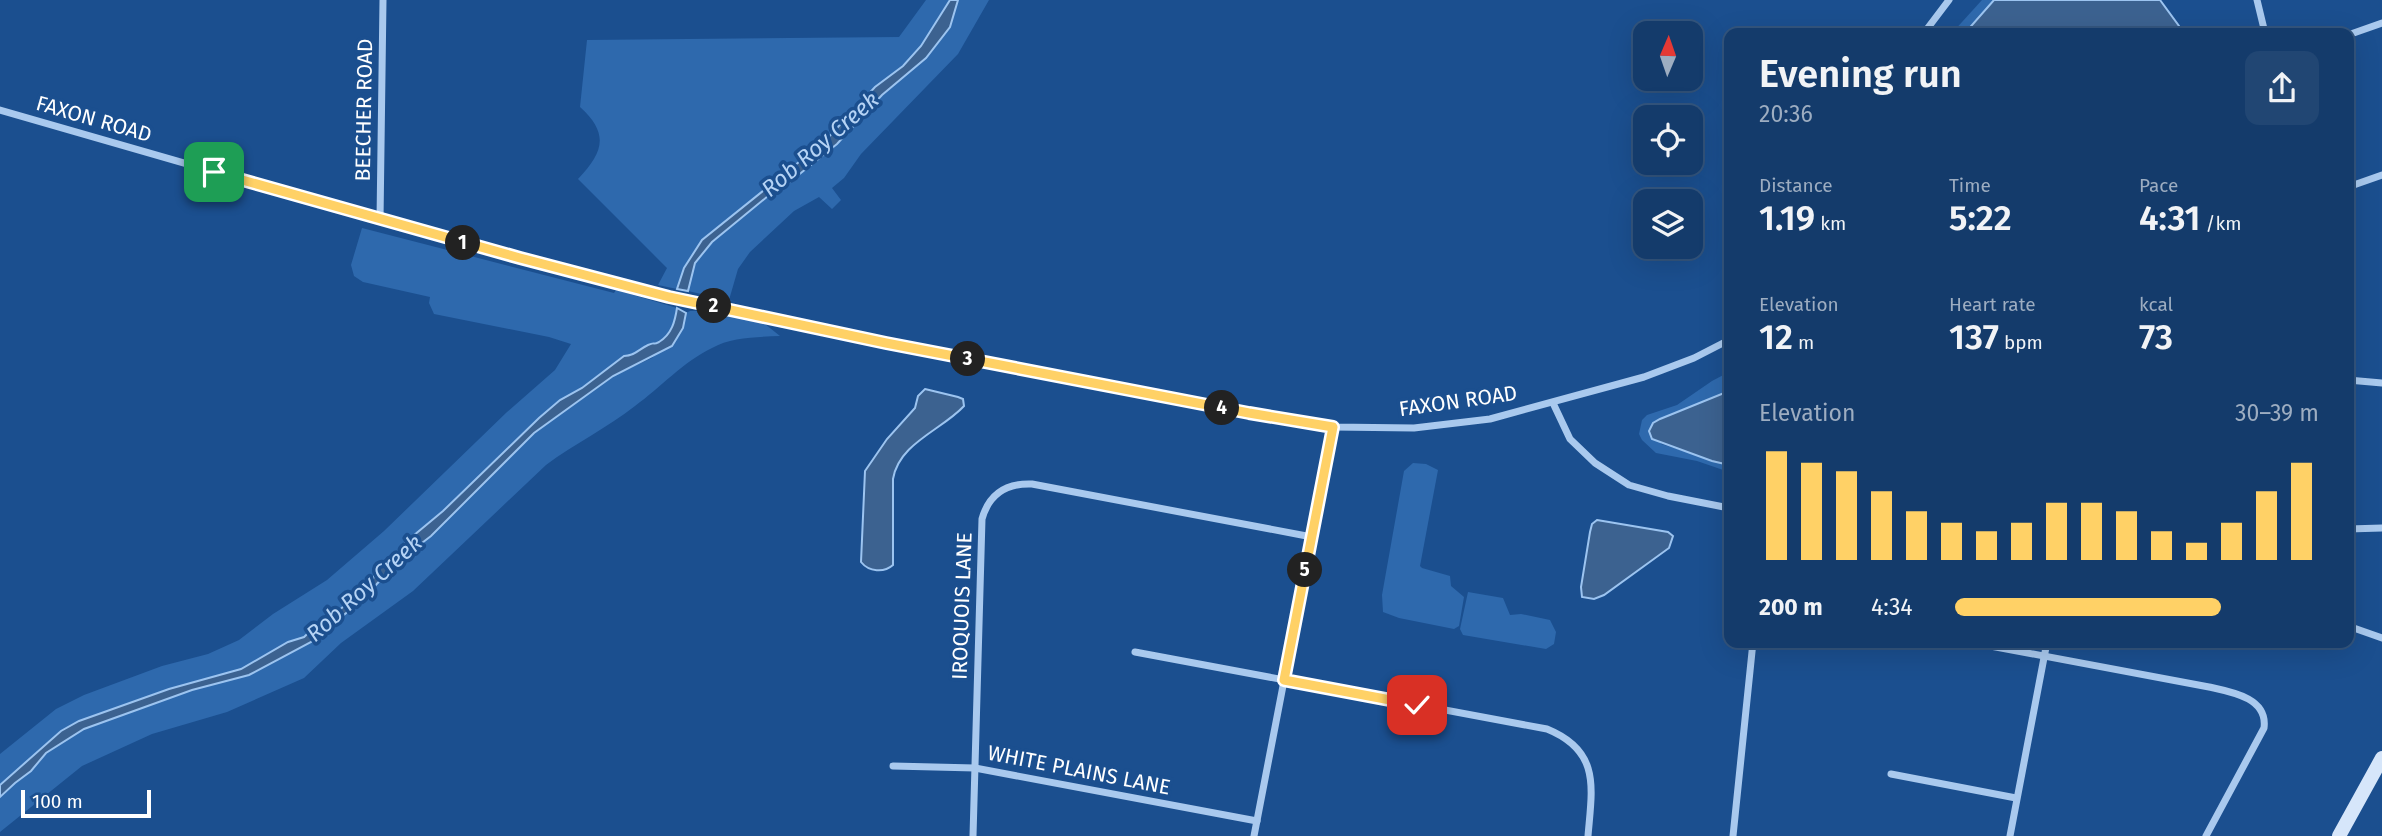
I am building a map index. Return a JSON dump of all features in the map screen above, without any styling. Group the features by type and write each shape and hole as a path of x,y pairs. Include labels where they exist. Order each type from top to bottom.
{"main road":[{"path":"2339,836 2382,758"}],"street":[{"name":"BEECHER ROAD","path":"380,220 383,0"},
{"path":"1928,28 1949,0"},
{"path":"2257,0 2264,28"},
{"path":"2354,33 2382,23"},
{"name":"FAXON ROAD","path":"0,110 380,220 669,297 886,343 1333,427 1414,428 1490,419 1644,377 1694,359 1724,343"},
{"path":"2354,185 2382,175"},
{"path":"2354,381 2382,383"},
{"path":"1553,403 1570,439 1595,463 1629,485 1724,507"},
{"path":"1254,836 1333,427"},
{"name":"IROQUOIS LANE","path":"973,836 982,519 997,492 1014,485 1032,484 1312,537"},
{"path":"2354,529 2382,528"},
{"path":"2354,628 2382,638"},
{"path":"1733,836 1751,648"},
{"path":"2001,648 2212,688 2252,701 2263,713 2264,728 2206,836"},
{"path":"2010,836 2046,648"},
{"path":"1135,652 1547,729 1560,734 1572,743 1585,759 1591,775 1588,836"},
{"name":"WHITE PLAINS LANE","path":"892,766 975,768 1257,821"},
{"path":"1891,774 2016,798"}],"shaded area":[{"path":"926,0 950,0 921,46 903,66 875,87 825,141 702,240 684,268 677,289 658,285 667,268 578,179 593,161 600,143 596,126 580,107 587,40 899,37"},
{"path":"950,0 958,0 950,27 926,58 882,95 837,144 712,242 695,263 688,291 677,289 684,268 702,240 825,141 875,87 903,66 921,46"},
{"path":"958,0 989,0 958,54 861,154 844,178 832,188 841,200 832,209 819,197 794,211 750,252 738,269 729,300 741,303 688,291 695,263 711,242 837,144 882,95 926,58 950,27"},
{"path":"1982,0 1994,0 1969,28 1957,28"},
{"path":"1994,0 2160,0 2180,28 1969,28"},
{"path":"362,228 614,293 616,290 620,291 677,308 674,322 664,338 645,345 632,356 624,356 582,388 560,400 443,511 407,541 391,559 383,562 368,585 304,637 288,642 241,669 169,689 79,721 61,731 0,785 0,754 56,709 84,695 162,666 208,654 239,640 273,614 327,580 384,531 507,412 555,370 571,344 549,337 434,314 429,303 430,297 363,282 354,276 351,265"},
{"path":"677,308 686,313 683,328 672,346 613,376 534,433 431,536 396,563 364,598 313,641 249,675 192,690 84,729 46,753 31,771 0,797 0,785 61,731 79,721 169,689 241,669 288,642 304,637 368,585 378,566 391,559 407,541 443,511 560,400 582,388 624,356 634,354 663,339 672,327"},
{"path":"708,311 765,324 780,336 745,338 719,344 691,360 645,399 546,465 413,591 341,643 304,678 227,712 152,734 82,766 0,832 0,797 31,771 46,753 84,729 192,690 249,675 313,641 364,598 396,563 431,536 534,433 613,376 652,358 683,328 686,313"},
{"path":"1724,375 1724,393 1660,419 1661,444 1724,463 1724,470 1697,461 1656,453 1642,440 1639,434 1642,420 1647,415 1677,405"},
{"path":"925,389 963,399 964,406 912,446 897,467 893,479 893,565 881,570 872,569 861,562 865,471 887,439 915,408 918,396"},
{"path":"1724,393 1724,464 1652,439 1649,431 1653,423"},
{"path":"1413,463 1426,464 1438,470 1420,566 1450,576 1451,586 1464,597 1459,626 1454,629 1399,618 1383,612 1382,595 1404,471"},
{"path":"1597,520 1668,532 1673,536 1669,548 1604,595 1594,599 1582,597 1581,587 1590,532 1592,524"},
{"path":"1468,592 1503,598 1510,615 1521,614 1550,620 1556,632 1554,644 1546,649 1463,635 1460,629"}],"route":[{"path":"214,172 669,297 886,343 1333,427 1284,680 1417,705"}],"water label":[{"name":"Rob Roy Creek","path":"820,144"},
{"name":"Rob Roy Creek","path":"364,588"}]}
